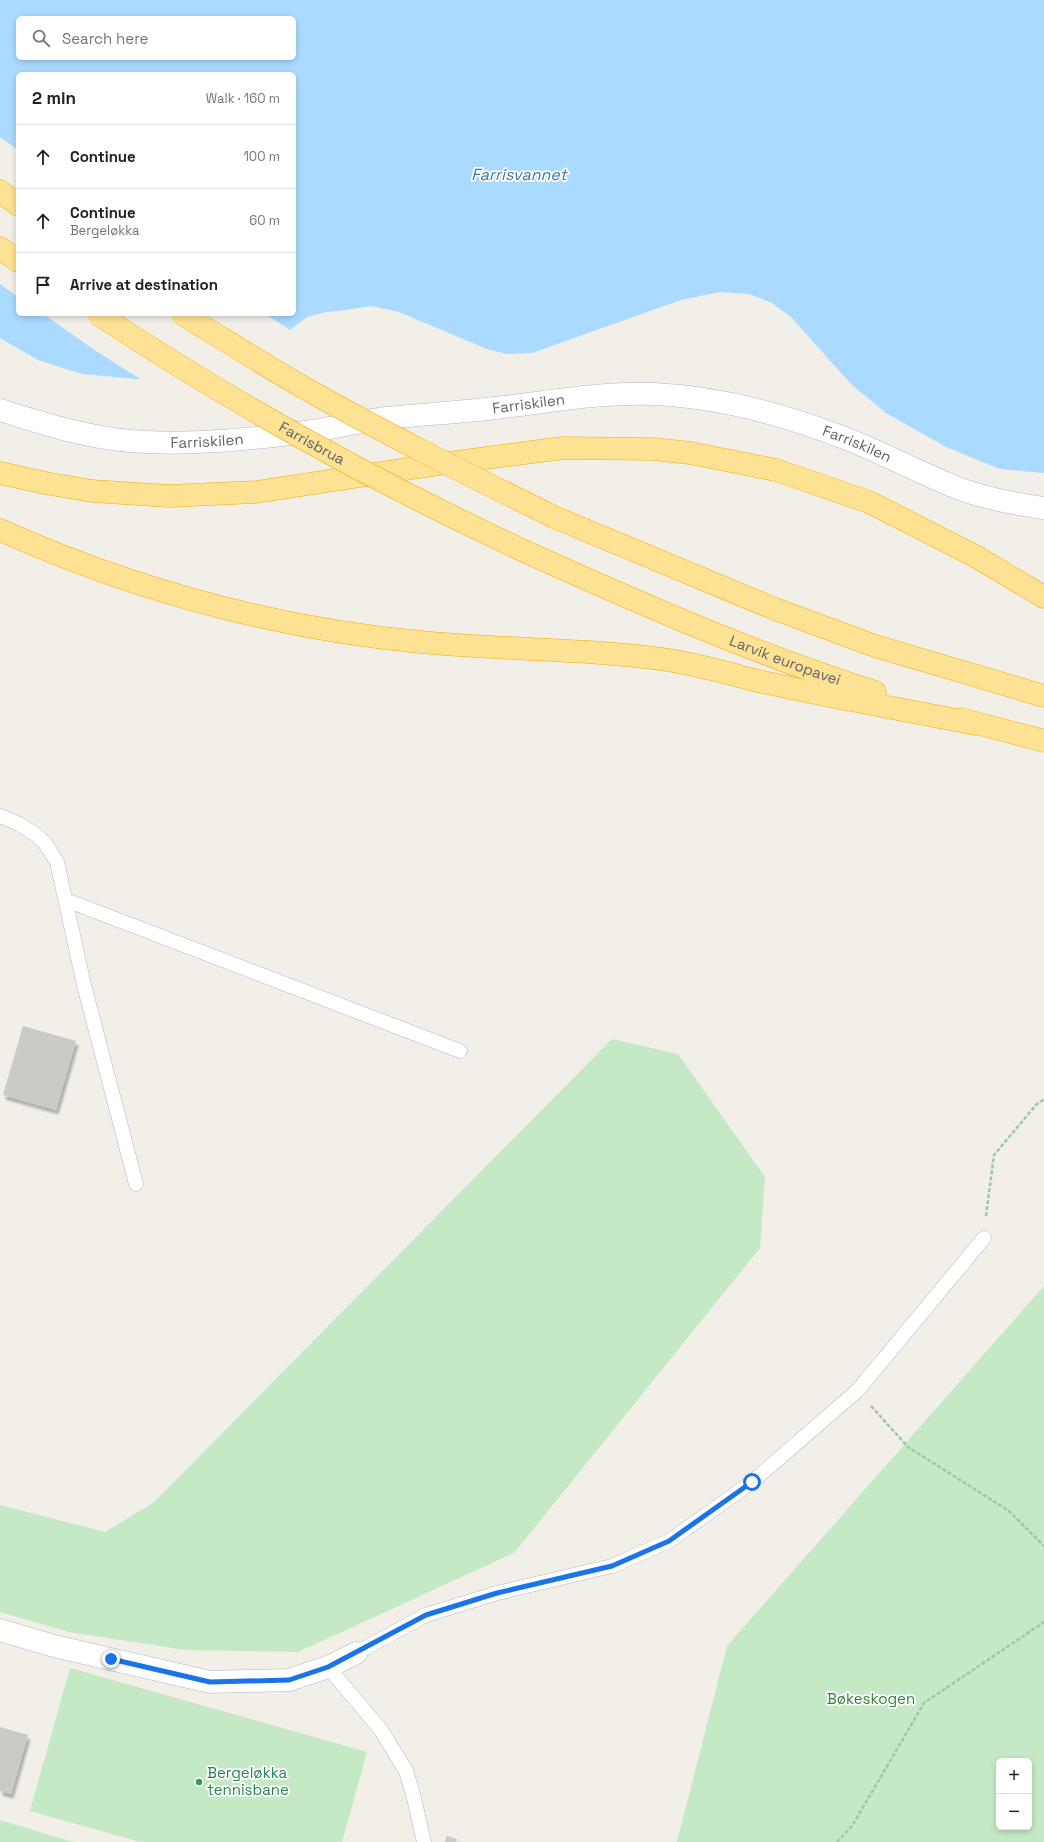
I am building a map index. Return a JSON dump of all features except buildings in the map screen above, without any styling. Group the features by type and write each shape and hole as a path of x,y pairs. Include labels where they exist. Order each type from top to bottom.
{"highway":[{"path":"0,191 16,203"},
{"path":"0,248 16,260"},
{"name":"Farrisbrua","path":"101,316 152,350 281,427 360,471 443,514 535,556"},
{"path":"185,316 301,386 389,434 554,517 774,609 876,646 1044,696"},
{"path":"0,473 92,491 176,496 256,492 433,465 563,448 653,449 690,453 776,470 870,502 975,556 1044,596"},
{"path":"0,530 52,553 117,577 194,601 261,618 346,634 420,642 477,647 619,654 665,659 712,668 754,680 976,724"},
{"name":"Larvik europavei","path":"535,556 668,615 760,652 864,689 976,724 1044,741"}],"street":[{"name":"Farriskilen","path":"0,410 76,432 129,441 188,443 270,436 385,418 455,413 591,397 625,394 682,396 719,401 782,416 847,439 962,489 999,500 1044,508"},
{"path":"0,1630 54,1646 210,1682 289,1680 328,1667 356,1653"}],"lane":[{"path":"0,816 19,824 35,834 45,843 57,862 84,985 136,1184"},
{"path":"66,900 460,1051"},
{"path":"356,1653 426,1615 497,1593 612,1566 669,1541 752,1482 858,1390 984,1238"},
{"path":"328,1667 381,1730 406,1771 424,1842"}],"path":[{"path":"984,1238 994,1155 1036,1105 1044,1099"},
{"path":"858,1390 885,1423 908,1447 1009,1511 1044,1546"},
{"path":"837,1842 852,1826 924,1703 1044,1622"}],"green space":[{"path":"612,1039 678,1054 765,1177 760,1248 514,1553 298,1652 185,1650 69,1632 0,1612 0,1505 105,1532 153,1503"},
{"name":"Bøkeskogen","path":"1044,1286 1044,1842 677,1842 727,1646"},
{"name":"Bergeløkka tennisbane","path":"70,1668 367,1752 342,1842 140,1842 30,1811"},
{"path":"0,1820 73,1842 0,1842"}],"water":[{"name":"Farrisvannet","path":"0,0 1044,0 1044,473 1000,469 946,447 886,413 851,384 791,317 772,303 749,294 720,292 681,300 532,353 507,354 487,349 399,312 371,306 326,312 307,317 275,342 148,380 82,374 38,360 0,338"}],"pier":[{"path":"0,137 16,149 16,296 0,284"},
{"path":"46,316 268,316 292,331 259,355 222,373 190,380 145,382 96,351"}],"place":[{"name":"Bergeløkka tennisbane","path":"199,1782"}],"route":[{"path":"111,1659 210,1682 289,1680 328,1667 426,1615 497,1593 612,1566 669,1541 752,1482"}]}
